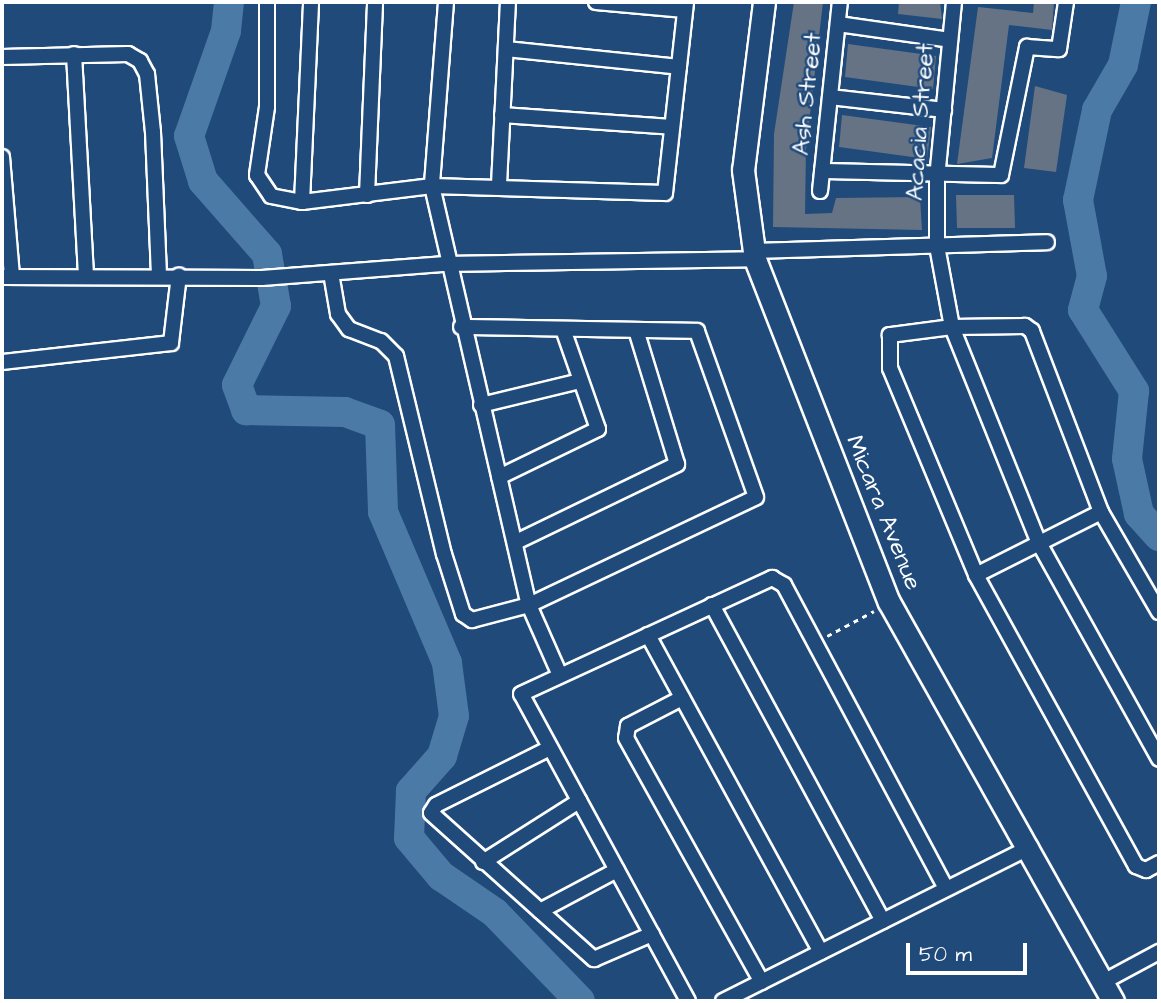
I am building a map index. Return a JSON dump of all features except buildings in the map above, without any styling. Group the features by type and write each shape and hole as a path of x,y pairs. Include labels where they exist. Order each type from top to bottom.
{"street":[{"path":"267,2 267,107 257,175 271,196 302,202 432,186 499,185 665,193 685,6 596,2"},
{"path":"302,202 311,2"},
{"path":"367,195 375,2"},
{"path":"446,2 432,186 445,264 516,542 529,605 559,673"},
{"path":"499,185 509,2"},
{"name":"Micara Avenue","path":"764,2 743,170 753,255 889,603 1031,847 1108,992"},
{"name":"Ash Street","path":"820,191 841,2"},
{"name":"Acacia Street","path":"954,2 937,177 937,246 952,327 1039,543 1157,749"},
{"path":"822,171 937,177 1001,175 1027,47 1059,49 1066,2"},
{"path":"838,24 950,40"},
{"path":"506,49 679,66"},
{"path":"74,54 86,273"},
{"path":"2,57 128,54 147,74 159,275"},
{"path":"830,97 944,110"},
{"path":"502,115 672,127"},
{"path":"2,157 7,277 86,273 262,278 445,264 753,255 1047,242"},
{"path":"331,273 338,314 349,329 381,341 396,356 463,614 483,619 529,605 756,497 697,331 461,327"},
{"path":"2,362 171,343 179,275"},
{"path":"1159,612 1101,512 1032,331 1025,326 952,327 903,330 890,335 886,347 976,575 1136,866 1146,870 1159,863"},
{"path":"499,477 598,429 563,329"},
{"path":"516,542 677,464 636,330"},
{"path":"481,405 580,382"},
{"path":"976,575 1101,512"},
{"path":"688,1001 521,694 559,673 712,605 777,579 815,643 946,889"},
{"path":"712,605 883,921"},
{"path":"648,635 821,952"},
{"path":"682,698 628,726 626,738 762,982"},
{"path":"550,748 436,805 431,813 594,959 652,934"},
{"path":"483,862 579,801"},
{"path":"723,1001 1031,847"},
{"path":"540,911 617,870"},
{"path":"1108,992 1159,952"}],"path":[{"path":"815,643 889,603"}],"waterway":[{"path":"229,2 226,31 189,136 203,181 267,254 276,306 237,385 246,410 345,412 380,425 383,512 447,663 454,716 442,756 411,791 409,838 441,876 495,913 580,1001"},
{"path":"1136,2 1123,65 1097,110 1078,200 1092,276 1083,310 1134,391 1127,459 1139,514 1159,536"}]}
